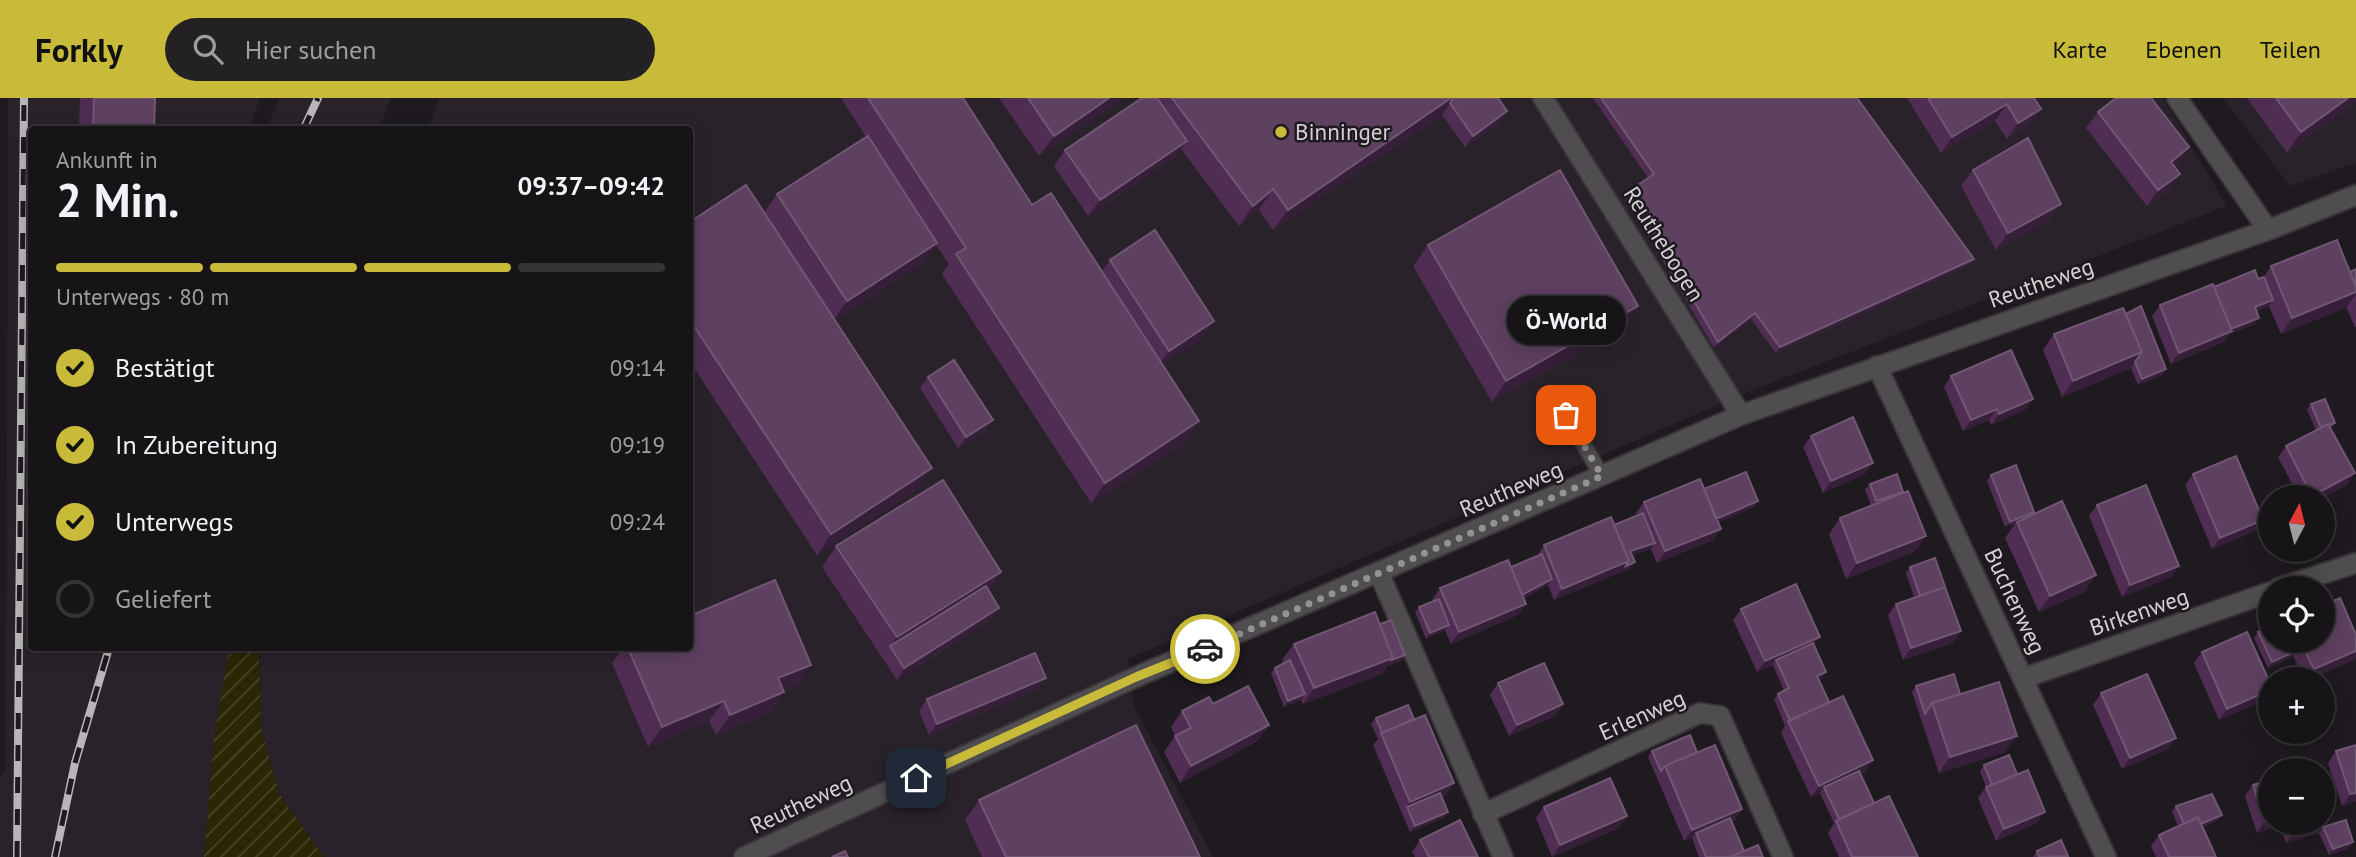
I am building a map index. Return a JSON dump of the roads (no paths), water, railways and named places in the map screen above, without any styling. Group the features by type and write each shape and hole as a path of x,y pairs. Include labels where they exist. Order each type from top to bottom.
{"street":[{"name":"Reuthebogen","path":"1544,98 1741,415"},
{"path":"2177,98 2268,230"},
{"name":"Reutheweg","path":"744,857 1136,677 1741,415 2268,230 2356,195"},
{"name":"Buchenweg","path":"1877,366 2106,857"},
{"path":"2316,576 2356,563"},
{"path":"1379,573 1503,857"},
{"name":"Birkenweg","path":"2024,678 2258,596"},
{"name":"Erlenweg","path":"1483,814 1700,713 1720,716 1783,857"}],"lane":[{"path":"1566,415 1602,476"}],"railway":[{"path":"17,857 24,98"},
{"path":"305,126 318,98"},
{"path":"55,857 75,763 108,651"}],"place":[{"name":"Binninger","path":"1281,132"},
{"name":"Ö-World","path":"1566,415"}]}
